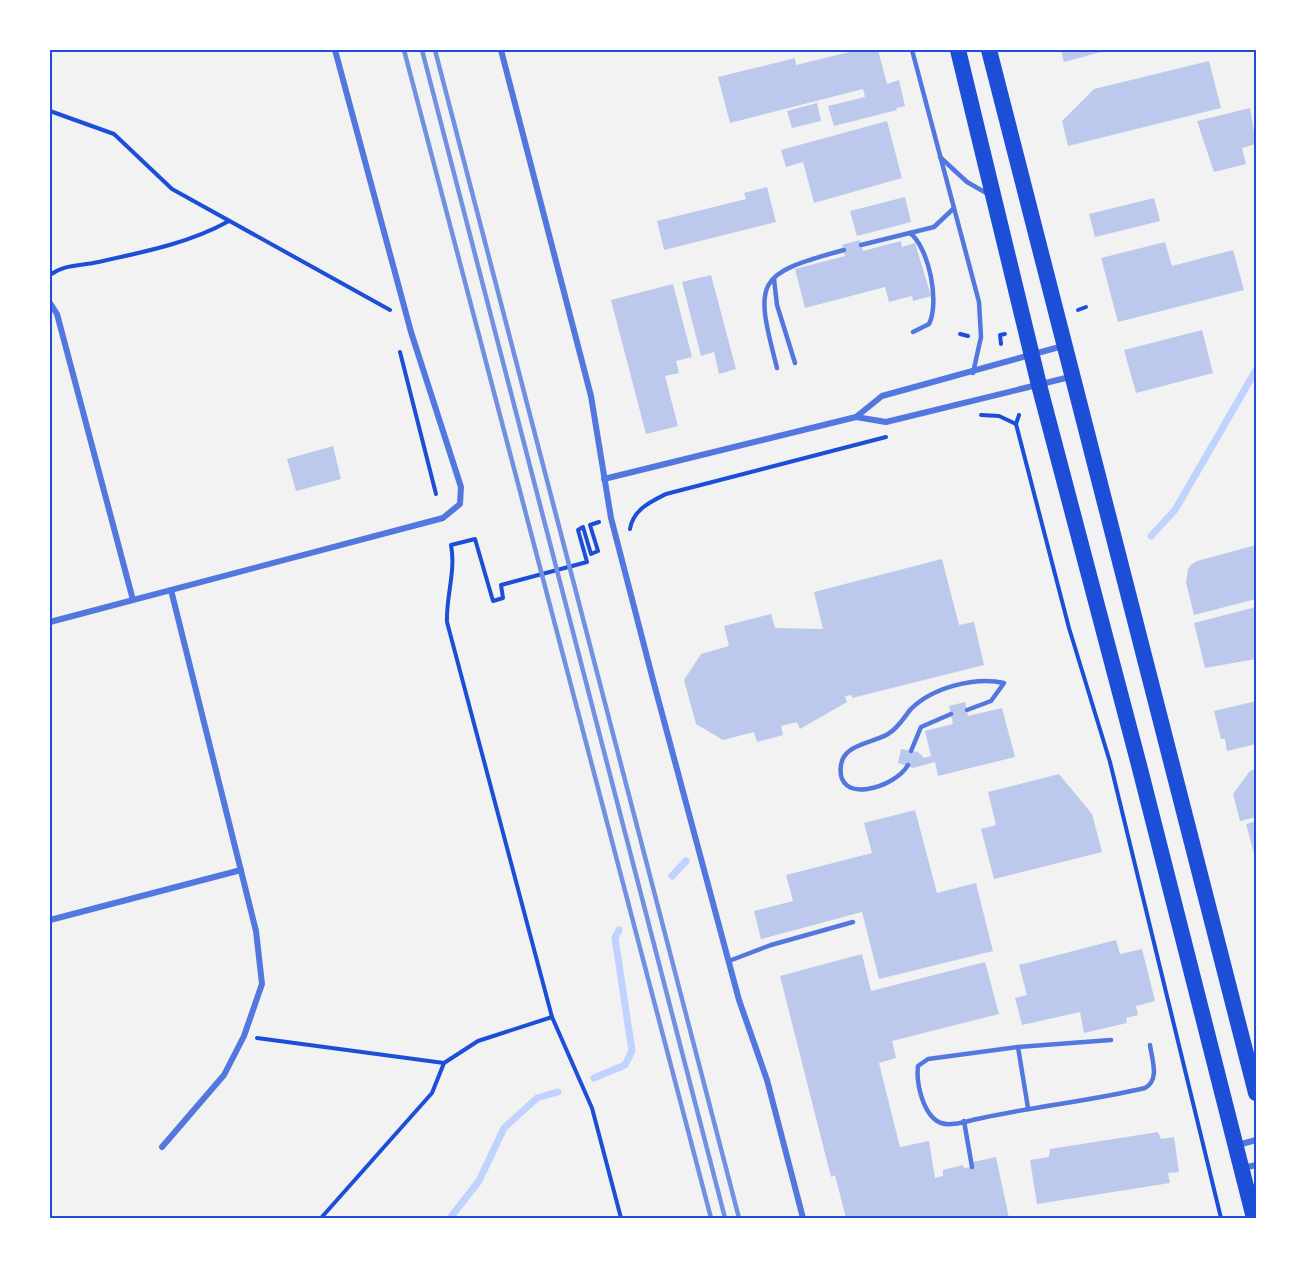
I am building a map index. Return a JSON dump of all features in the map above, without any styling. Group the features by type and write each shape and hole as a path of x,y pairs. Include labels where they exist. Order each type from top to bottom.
{"highway":[{"path":"958,50 1039,385 1237,1145 1250,1166 1254,1218"},
{"path":"989,50 1252,1064 1257,1093"}],"street":[{"path":"50,622 443,518 460,504 460,487 409,321 335,50"},
{"path":"501,50 591,396 611,518 729,961 767,1080 803,1218"},
{"path":"50,303 57,314 133,600"},
{"path":"856,417 882,396 973,373 1064,345"},
{"path":"604,479 856,417 886,422 1072,377"},
{"path":"162,1147 224,1075 244,1036 262,984 256,932 171,590"},
{"path":"50,920 241,870"},
{"path":"1237,1145 1257,1140"}],"lane":[{"path":"912,50 982,319 981,337 973,373"},
{"path":"939,156 967,182 993,196"},
{"path":"861,245 934,227 953,209"},
{"path":"910,233 920,243 934,301 929,324 913,332"},
{"path":"777,368 763,314 765,294 774,277 794,263 844,250"},
{"path":"774,277 777,305 795,363"},
{"path":"908,765 895,781 865,789 852,789 846,784 840,771 843,757 849,751 891,732 921,701 949,688 975,682 1004,683 991,701 967,710"},
{"path":"911,751 921,727 951,714"},
{"path":"729,961 771,945 853,922"},
{"path":"1111,1040 1018,1047 928,1059 918,1066 921,1093 933,1118 947,1124 1145,1088 1153,1082 1154,1076 1150,1045"},
{"path":"1018,1047 1028,1108"},
{"path":"964,1121 972,1167"}],"path":[{"path":"50,111 114,134 172,189 409,321"},
{"path":"50,275 58,268 92,263 204,235 230,221"},
{"path":"1077,310 1086,307"},
{"path":"1001,344 1000,335 1005,333"},
{"path":"971,416 999,416 1016,424"},
{"path":"1019,416 1016,424 1069,628 1110,762 1221,1218"},
{"path":"629,534 635,514 650,502 666,494 898,434"},
{"path":"591,554 583,527 578,530 587,562 501,585 503,598 493,601 475,540 451,545 454,561 447,606 447,622 552,1017 592,1108 621,1218"},
{"path":"321,1218 432,1094 444,1063 478,1041 552,1017"},
{"path":"244,1036 444,1063"},
{"path":"1216,1199 1226,1196"}],"building":[{"path":"858,50 878,50 887,84 899,80 905,106 834,126 828,106 865,97 863,89 730,123 718,77 795,58 796,65"},
{"path":"1061,50 1108,50 1064,62"},
{"path":"1209,61 1221,108 1068,146 1062,121 1094,89"},
{"path":"817,103 821,121 792,128 787,111"},
{"path":"1250,108 1256,144 1242,148 1246,164 1214,172 1197,121"},
{"path":"887,121 902,178 814,203 803,162 786,167 781,150"},
{"path":"767,187 776,222 664,250 657,221 746,199 744,193"},
{"path":"905,197 911,222 857,236 850,211"},
{"path":"1154,198 1160,221 1095,237 1089,214"},
{"path":"860,240 863,251 901,241 902,247 915,243 931,296 913,301 912,296 889,302 885,287 805,308 795,269 845,256 842,245"},
{"path":"1165,242 1172,266 1233,250 1244,290 1118,322 1101,258"},
{"path":"711,275 736,369 719,374 714,352 701,356 682,282"},
{"path":"673,284 692,357 676,361 679,373 665,376 678,426 646,434 611,300"},
{"path":"1202,330 1213,373 1136,393 1124,350"},
{"path":"333,446 341,479 296,491 287,459"},
{"path":"1256,545 1256,599 1194,615 1186,582 1191,565 1197,561"},
{"path":"942,559 959,625 974,622 984,665 852,698 852,695 845,696 847,702 800,729 797,722 781,726 783,735 757,742 754,732 723,740 696,724 684,680 701,654 729,646 724,626 771,614 775,628 823,629 814,592"},
{"path":"1256,607 1256,659 1205,668 1194,623"},
{"path":"1256,701 1256,744 1227,751 1225,739 1221,739 1214,711"},
{"path":"965,702 968,716 1002,708 1015,757 938,776 935,762 913,768 898,763 901,749 918,752 924,758 931,756 925,731 953,724 949,706"},
{"path":"1256,769 1256,817 1240,821 1233,794 1250,771"},
{"path":"1059,774 1092,814 1102,852 994,879 981,829 996,825 988,792"},
{"path":"915,810 937,893 976,883 993,951 879,979 862,912 761,939 754,911 793,901 786,875 872,853 864,823"},
{"path":"1256,821 1256,861 1246,824"},
{"path":"1116,940 1120,954 1142,949 1155,1001 1136,1006 1138,1015 1126,1018 1127,1023 1084,1033 1080,1012 1022,1025 1015,998 1027,995 1019,965"},
{"path":"862,954 871,991 985,962 999,1014 892,1041 896,1058 879,1063 900,1147 929,1141 935,1178 943,1176 943,1170 963,1165 964,1168 972,1167 973,1162 996,1157 1009,1218 846,1218 835,1175 831,1177 780,976"},
{"path":"1158,1132 1161,1139 1174,1137 1179,1172 1168,1173 1170,1183 1037,1204 1030,1160 1049,1157 1050,1149"}],"waterway":[{"path":"1151,536 1175,510 1256,370"},
{"path":"672,876 686,861"},
{"path":"594,1078 625,1065 632,1051 615,938 619,930"},
{"path":"450,1218 479,1181 504,1128 537,1098 558,1092"}],"railway":[{"path":"404,50 711,1218"},
{"path":"422,50 725,1218"},
{"path":"435,50 739,1218"}]}
